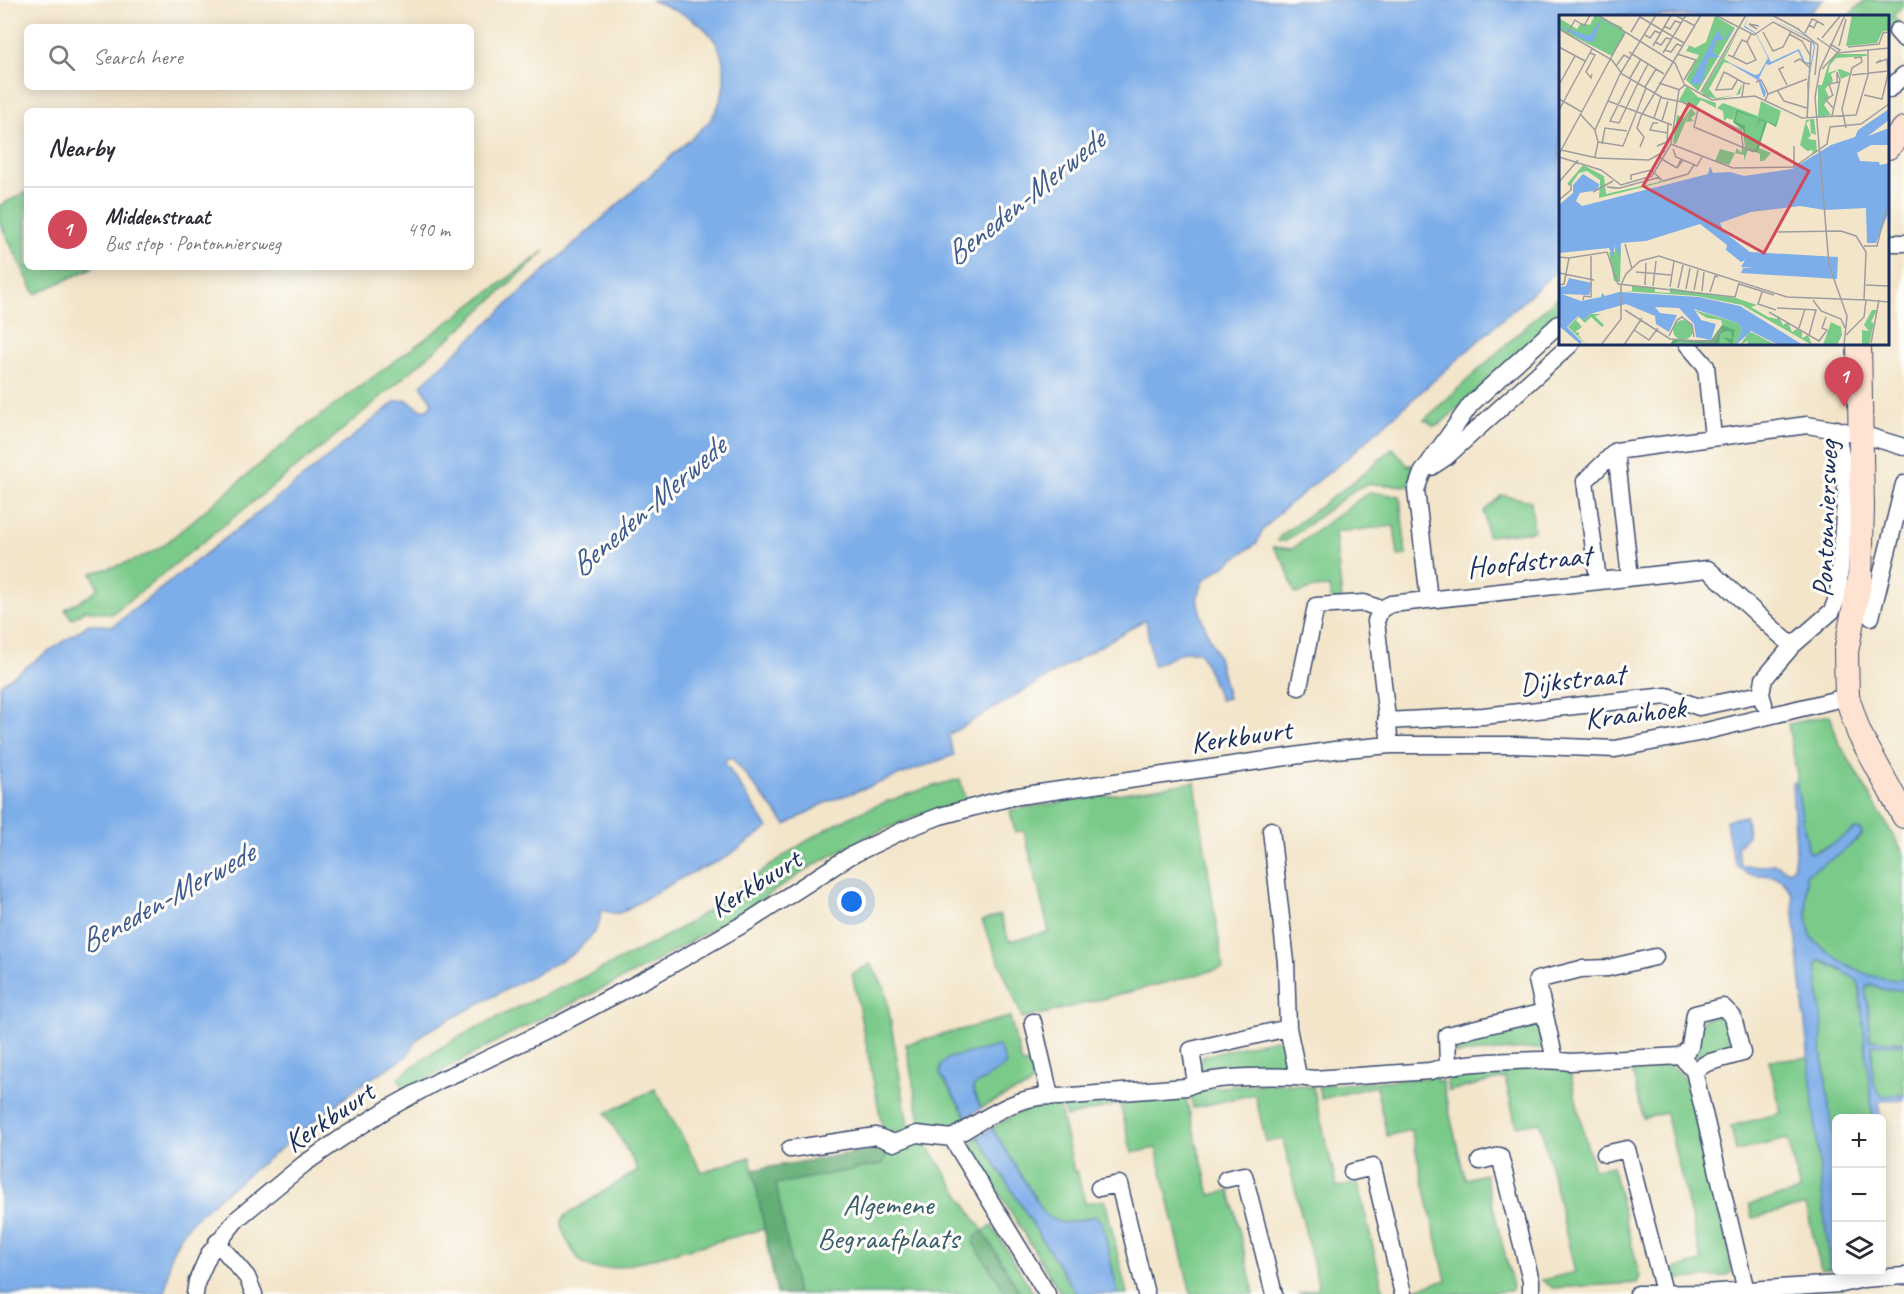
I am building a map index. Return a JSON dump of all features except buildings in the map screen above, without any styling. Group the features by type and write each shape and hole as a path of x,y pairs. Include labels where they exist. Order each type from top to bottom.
{"street":[{"path":"1889,88 1904,75"},
{"path":"1889,145 1904,129"},
{"path":"1429,599 1416,490 1422,473 1471,405 1559,324"},
{"path":"1422,473 1446,457 1570,345"},
{"path":"1688,345 1706,366 1713,438"},
{"name":"Pontonniersweg","path":"1859,345 1862,508 1860,579 1846,652 1847,697 1859,733 1904,816"},
{"path":"1598,580 1586,481 1616,451 1807,425 1860,434 1904,447"},
{"path":"1768,716 1761,694 1764,679 1792,646 1832,611 1838,595 1846,489 1837,429"},
{"path":"1616,451 1630,577"},
{"path":"1871,617 1904,484"},
{"name":"Hoofdstraat","path":"1381,609 1391,604 1429,599 1708,569 1792,646"},
{"path":"1299,687 1316,606 1364,603 1381,609 1377,621 1390,745"},
{"name":"Dijkstraat","path":"1386,721 1483,716 1666,696 1699,706 1761,694"},
{"name":"Kraaihoek","path":"1390,745 1515,745 1615,749 1698,733 1847,697"},
{"name":"Kerkbuurt","path":"195,1294 201,1268 217,1242 237,1219 304,1164 389,1108 440,1080 560,1024 657,973 749,921 850,856 904,830 940,816 1012,797 1335,750 1390,745"},
{"path":"1271,830 1286,962 1288,1028 1298,1076"},
{"path":"1555,1060 1537,980 1581,969 1608,968 1655,957"},
{"path":"790,1149 876,1136 894,1143 917,1134 952,1138 1009,1104 1050,1096 1186,1087 1196,1083 1252,1077 1298,1076 1314,1079 1430,1071 1448,1066 1485,1062 1555,1060 1570,1062 1681,1056 1690,1047 1695,1014 1723,1007 1733,1017 1742,1053 1707,1063 1694,1071"},
{"path":"1448,1066 1447,1035 1544,1012"},
{"path":"1033,1022 1050,1096"},
{"path":"1196,1083 1191,1050 1288,1028"},
{"path":"1681,1056 1694,1071 1746,1291"},
{"path":"952,1138 1047,1294"},
{"path":"1605,1154 1627,1149 1664,1292"},
{"path":"1480,1161 1500,1156 1531,1281 1531,1294"},
{"path":"1352,1172 1373,1167 1403,1294"},
{"path":"1226,1179 1244,1175 1274,1294"},
{"path":"1099,1188 1119,1184 1146,1294"},
{"path":"217,1242 247,1277 254,1294"},
{"path":"1638,1294 1664,1292 1703,1294 1904,1276"}],"green space":[{"path":"1865,0 1904,0 1904,5 1893,16 1902,26 1892,36 1889,32 1889,15 1849,15"},
{"path":"24,193 24,270 87,270 35,294 0,223 0,205"},
{"path":"545,251 467,323 333,438 143,590 111,614 85,610 72,619 65,609 89,596 98,588 92,573 139,558 165,544 302,429"},
{"path":"1559,296 1559,318 1439,425 1433,426 1424,420"},
{"path":"1393,448 1408,466 1411,465 1414,469 1410,486 1370,484 1357,488 1286,541 1278,541 1279,537 1357,479"},
{"path":"1369,492 1400,496 1406,555 1398,556 1394,526 1335,532 1342,600 1331,598 1329,587 1314,588 1295,594 1285,564 1273,547 1292,549"},
{"path":"1502,495 1531,501 1534,531 1487,536 1484,511"},
{"path":"1830,715 1838,741 1904,854 1904,979 1883,979 1863,973 1818,944 1812,938 1809,929 1806,874 1862,835 1862,832 1856,829 1833,844 1809,853 1788,724"},
{"path":"960,779 966,802 924,813 864,838 812,866 753,905 646,967 506,1036 406,1091 398,1078 427,1056 474,1029 623,958 682,927 791,851 829,828 893,799"},
{"path":"1195,782 1223,968 1023,1019 982,921 1000,915 1009,941 1049,932 1024,831 1015,832 1010,810"},
{"path":"1820,960 1856,978 1859,983 1873,1114 1832,1114 1832,1141 1821,1053 1822,1025 1816,967"},
{"path":"871,964 885,989 909,1130 884,1135 852,973"},
{"path":"1871,984 1885,990 1904,990 1904,1042 1870,1040 1865,991"},
{"path":"1720,1016 1726,1019 1730,1038 1728,1048 1699,1058 1694,1052 1701,1023 1706,1018"},
{"path":"1010,1017 1022,1064 1034,1062 1038,1077 1028,1087 981,1108 973,1087 1005,1065 940,1074 967,1117 951,1127 944,1122 921,1127 906,1044"},
{"path":"1528,1022 1539,1026 1545,1045 1543,1048 1455,1054 1453,1044 1456,1040"},
{"path":"1275,1039 1284,1045 1287,1065 1200,1071 1199,1062 1204,1056"},
{"path":"1872,1044 1904,1044 1904,1095 1882,1096 1878,1091 1873,1072"},
{"path":"1809,1058 1830,1269 1821,1270 1806,1205 1752,1218 1749,1204 1800,1191 1788,1139 1736,1151 1731,1126 1781,1113 1769,1060"},
{"path":"1663,1064 1670,1066 1681,1074 1692,1095 1717,1211 1727,1240 1732,1271 1727,1276 1679,1279 1670,1270 1702,1262 1666,1113 1643,1118 1631,1065"},
{"path":"1531,1067 1565,1068 1566,1072 1570,1072 1594,1169 1612,1166 1640,1277 1637,1283 1553,1288 1542,1280 1575,1272 1540,1122 1516,1126 1505,1078 1449,1091 1445,1076 1468,1071"},
{"path":"1436,1077 1437,1082 1442,1081 1465,1179 1485,1174 1513,1287 1511,1291 1423,1294 1414,1289 1446,1280 1411,1130 1387,1136 1376,1086 1321,1099 1318,1086"},
{"path":"1278,1083 1313,1087 1337,1187 1358,1183 1384,1294 1298,1294 1319,1288 1283,1139 1266,1142 1255,1094 1193,1108 1190,1094 1207,1088"},
{"name":"Algemene Begraafplaats","path":"655,1089 702,1172 750,1157 753,1170 925,1142 983,1231 992,1226 1034,1294 777,1294 764,1229 620,1267 599,1269 583,1264 567,1240 562,1228 563,1219 638,1170 606,1113"},
{"path":"1185,1095 1210,1195 1230,1191 1254,1294 1191,1294 1156,1148 1132,1153 1120,1104 1066,1117 1063,1103"},
{"path":"1059,1105 1074,1171 1077,1171 1085,1203 1105,1200 1127,1294 1118,1294 1102,1222 1095,1216 1062,1223 1044,1213 992,1128 1029,1109"},
{"path":"978,1136 1078,1294 1062,1294 1058,1289 972,1149"},
{"path":"890,1147 883,1164 776,1184 797,1294 777,1294 753,1170"},
{"path":"983,1231 1021,1294 1007,1294 973,1243 976,1236"}],"water":[{"name":"Beneden-Merwede","path":"651,0 1823,0 1807,15 1559,15 1559,269 1347,458 1283,509 1262,531 1257,543 1204,580 1197,599 1203,622 1218,657 1228,698 1220,700 1205,663 1200,653 1196,651 1185,651 1153,666 1146,621 1143,621 948,735 954,755 825,803 786,825 732,758 727,758 725,763 768,828 723,859 685,876 622,912 601,911 594,933 573,954 424,1033 407,1056 362,1084 193,1220 171,1254 165,1294 0,1294 0,685 89,624 113,626 310,472 396,401 407,400 422,410 429,408 432,402 421,385 709,122 723,89 721,53 708,32 681,13"},
{"path":"1792,783 1796,783 1809,853 1827,847 1856,829 1861,830 1862,835 1834,858 1806,874 1807,913 1812,938 1835,957 1863,973 1883,979 1904,979 1904,990 1885,990 1871,984 1865,991 1870,1040 1904,1042 1904,1044 1872,1045 1872,1072 1878,1091 1882,1096 1904,1095 1904,1100 1881,1101 1880,1114 1873,1114 1859,983 1823,961 1820,960 1816,967 1822,1025 1821,1053 1832,1132 1832,1269 1830,1269 1792,894 1781,880 1746,873 1740,869 1732,853 1726,820 1746,816 1748,834 1737,847 1741,866 1774,864 1789,871 1793,868 1796,846"},
{"path":"999,1046 1006,1065 973,1087 981,1108 967,1117 940,1074 941,1065 948,1058"},
{"path":"992,1128 1044,1213 1062,1223 1095,1216 1102,1222 1118,1294 1078,1294 1072,1287 978,1136"}],"place":[{"name":"Middenstraat","path":"1844,407"}]}
